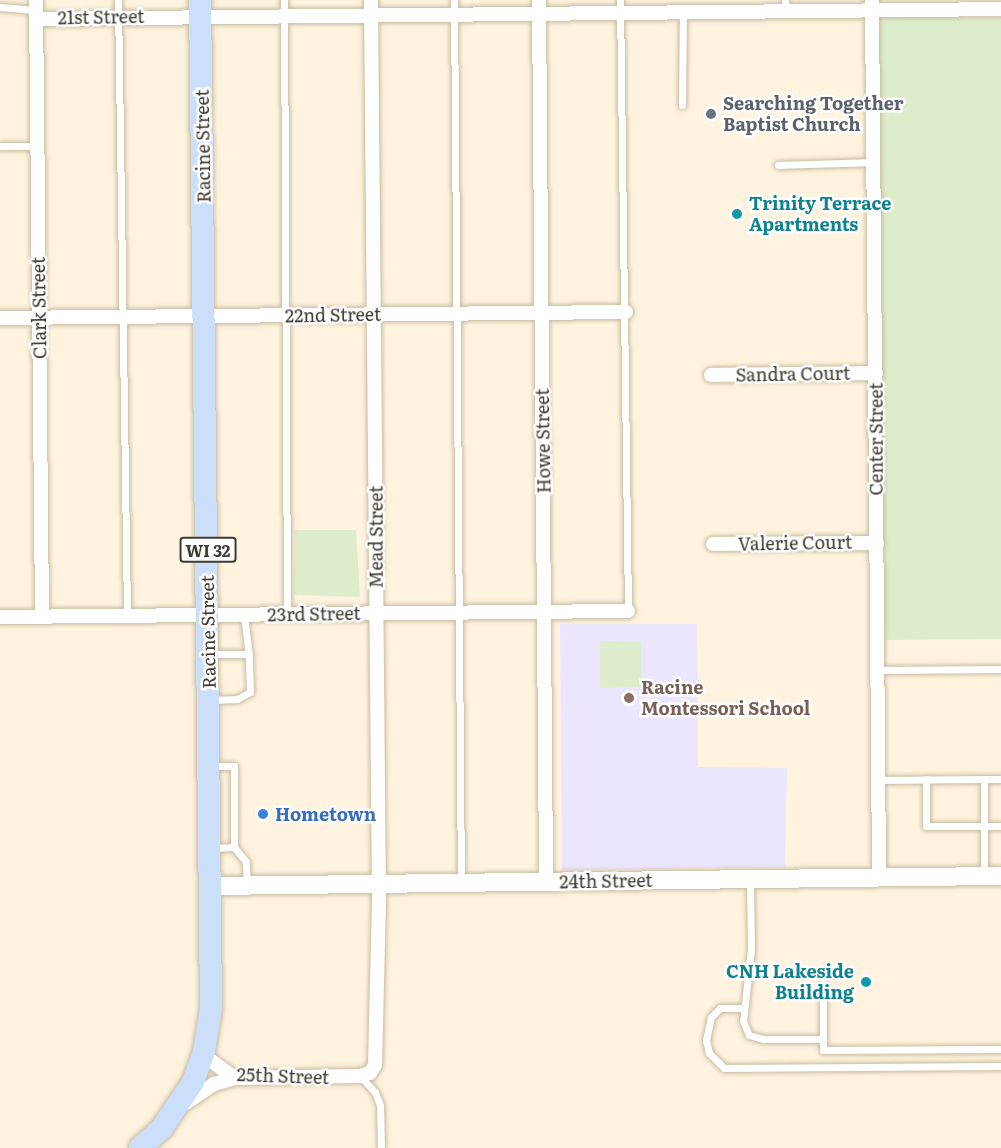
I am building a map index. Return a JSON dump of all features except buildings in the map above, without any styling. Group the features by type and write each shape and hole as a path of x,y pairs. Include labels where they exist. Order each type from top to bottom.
{"main road":[{"name":"Racine Street","path":"178,1108 193,1082 203,1055 211,1009 206,316 201,8"},
{"name":"WI 32","path":"140,1148 178,1108"}],"street":[{"name":"21st Street","path":"37,10 118,17 201,8 284,14 371,7 620,6 682,11 706,5 951,5 1001,9"},
{"name":"Center Street","path":"872,5 879,878"},
{"name":"Howe Street","path":"539,6 546,882"},
{"name":"Mead Street","path":"365,1075 378,1048 379,883 371,7"},
{"name":"Clark Street","path":"37,10 42,617"},
{"name":"22nd Street","path":"0,318 626,312"},
{"name":"Sandra Court","path":"711,375 876,373"},
{"name":"Valerie Court","path":"713,544 876,543"},
{"name":"23rd Street","path":"0,617 628,611"},
{"name":"24th Street","path":"211,886 993,877"},
{"name":"25th Street","path":"203,1055 235,1078 365,1075"},
{"path":"178,1108 214,1084 235,1078"}],"lane":[{"path":"118,0 127,616"},
{"path":"284,0 287,614"},
{"path":"620,6 626,312 628,611"},
{"path":"454,7 461,882"},
{"path":"0,8 37,10"},
{"path":"682,11 682,105"},
{"path":"0,146 38,146"},
{"path":"778,165 873,162"},
{"path":"209,700 237,699 250,692 249,654 244,615"},
{"path":"208,654 249,654"},
{"path":"876,670 1001,669"},
{"path":"210,766 234,766 234,847 246,862 247,885"},
{"path":"926,779 926,826 1001,826"},
{"path":"984,779 984,826 993,877"},
{"path":"878,780 1001,779"},
{"path":"210,848 234,847"},
{"path":"750,879 750,967 743,1022 749,1035 763,1040 823,1039"},
{"path":"823,971 823,1050 1001,1049"},
{"path":"743,1008 720,1008 711,1017 706,1040 709,1053 724,1068 1001,1066"},
{"path":"365,1075 380,1105 381,1148"}],"shaded area":[{"name":"Racine Montessori School","path":"560,624 697,624 698,767 787,768 785,867 562,870"}],"green space":[{"path":"1001,17 1001,639 885,640 879,18"},
{"path":"295,530 356,530 360,597 294,595"},
{"path":"600,641 641,642 641,687 600,688"}],"place":[{"name":"Searching Together Baptist Church","path":"711,114"},
{"name":"Trinity Terrace Apartments","path":"737,214"},
{"name":"Racine Montessori School","path":"629,698"},
{"name":"Hometown","path":"263,814"},
{"name":"CNH Lakeside Building","path":"866,982"}]}
